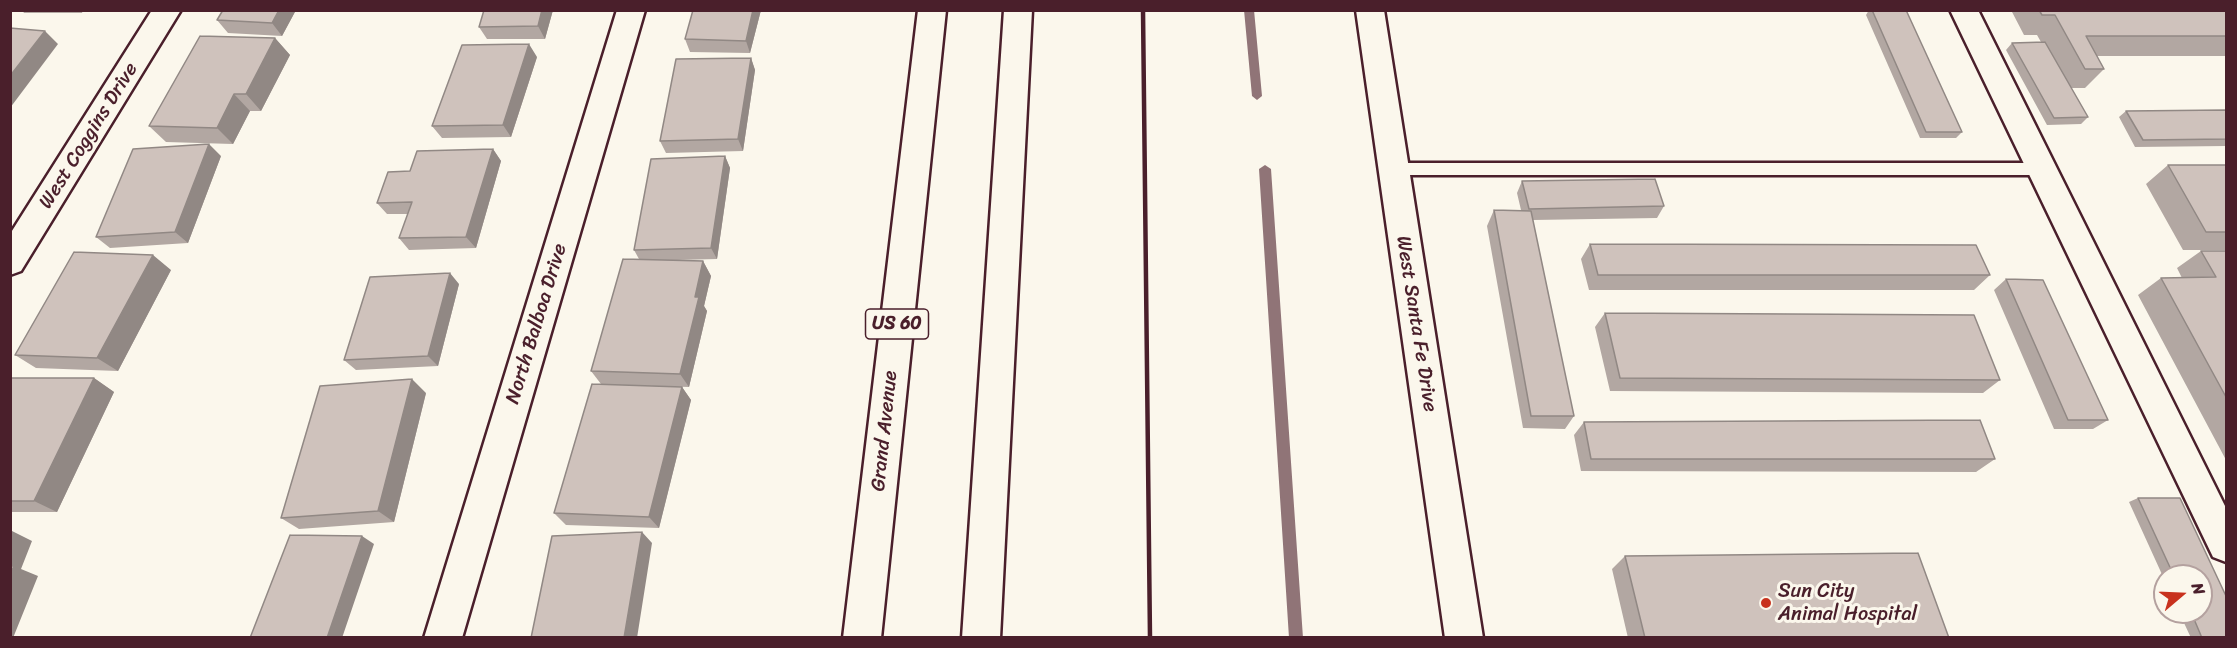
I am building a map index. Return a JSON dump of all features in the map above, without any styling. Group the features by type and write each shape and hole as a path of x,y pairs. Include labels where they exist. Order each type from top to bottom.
{"main road":[{"name":"West Coggins Drive","path":"10,262 166,10"},
{"name":"North Balboa Drive","path":"443,638 631,10"},
{"name":"Grand Avenue","path":"862,638 932,10"},
{"path":"981,638 1018,10"},
{"name":"West Santa Fe Drive","path":"1370,10 1464,638"},
{"path":"1964,10 2226,545"}],"lane":[{"path":"1393,169 2042,170"}],"building":[{"path":"223,10 279,10 272,23 217,20"},
{"path":"484,10 542,10 538,26 479,27"},
{"path":"693,10 753,10 746,41 685,39"},
{"path":"1872,10 1906,10 1962,132 1926,132"},
{"path":"2039,10 2226,10 2226,36 2086,36 2104,69 2085,69 2055,15 2042,15"},
{"path":"10,28 45,31 10,76"},
{"path":"200,36 275,38 246,94 234,94 217,128 149,126"},
{"path":"2045,42 2088,117 2054,118 2012,43"},
{"path":"529,44 503,125 432,126 462,45"},
{"path":"751,58 738,139 660,141 676,59"},
{"path":"2226,110 2226,139 2143,140 2126,111"},
{"path":"209,144 175,232 96,237 133,149"},
{"path":"493,149 466,237 399,238 412,202 377,203 388,172 410,171 417,151"},
{"path":"725,156 711,248 634,250 651,159"},
{"path":"2168,165 2226,165 2226,232 2206,232"},
{"path":"1655,179 1664,206 1529,209 1522,181"},
{"path":"1494,210 1531,211 1574,416 1531,416"},
{"path":"1590,244 1976,245 1990,275 1598,275"},
{"path":"2201,251 2226,251 2226,397 2161,278 2216,277"},
{"path":"74,252 153,255 97,358 15,355"},
{"path":"623,259 703,261 695,297 699,297 680,374 591,371"},
{"path":"450,273 428,356 344,360 370,277"},
{"path":"2006,279 2043,280 2108,420 2068,420"},
{"path":"1605,313 1974,315 2000,380 1620,378"},
{"path":"10,378 94,378 34,501 10,501"},
{"path":"412,379 378,511 281,518 320,386"},
{"path":"592,384 682,387 649,517 554,513"},
{"path":"1980,420 1995,459 1591,459 1584,422"},
{"path":"2138,498 2180,498 2211,564 2168,564"},
{"path":"642,532 624,638 531,638 552,536"},
{"path":"290,535 362,536 327,638 250,638"},
{"name":"Sun City Animal Hospital","path":"1918,553 1949,638 1645,638 1625,556"},
{"path":"2213,568 2226,596 2226,638 2202,638 2196,624 2213,624"}],"waterway":[{"path":"1249,10 1257,96"},
{"path":"1265,169 1296,638"}],"railway":[{"path":"1143,10 1150,638"}],"place":[{"name":"Sun City Animal Hospital","path":"1766,603"}]}
